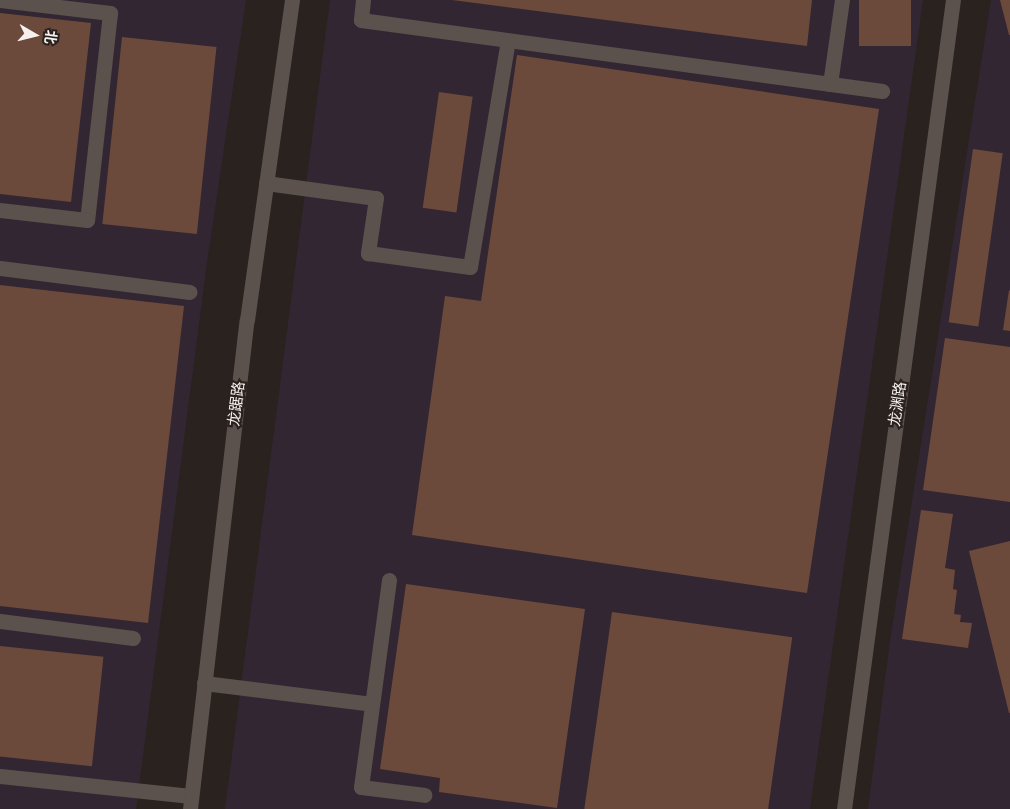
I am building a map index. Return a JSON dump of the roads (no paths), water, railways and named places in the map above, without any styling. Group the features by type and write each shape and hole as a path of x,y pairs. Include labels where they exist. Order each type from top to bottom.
{"street":[{"path":"0,0 110,13 87,220 0,210"},
{"name":"龙踞路","path":"190,803 266,183 292,0"},
{"path":"363,0 361,20 882,91"},
{"path":"830,84 842,0"},
{"name":"龙渊路","path":"844,809 953,0"},
{"path":"266,183 376,198 368,253 470,266 508,41"},
{"path":"0,268 189,292"},
{"path":"389,580 361,788 425,795"},
{"path":"0,621 133,638"},
{"path":"204,684 372,704"},
{"path":"0,776 190,803"}]}
